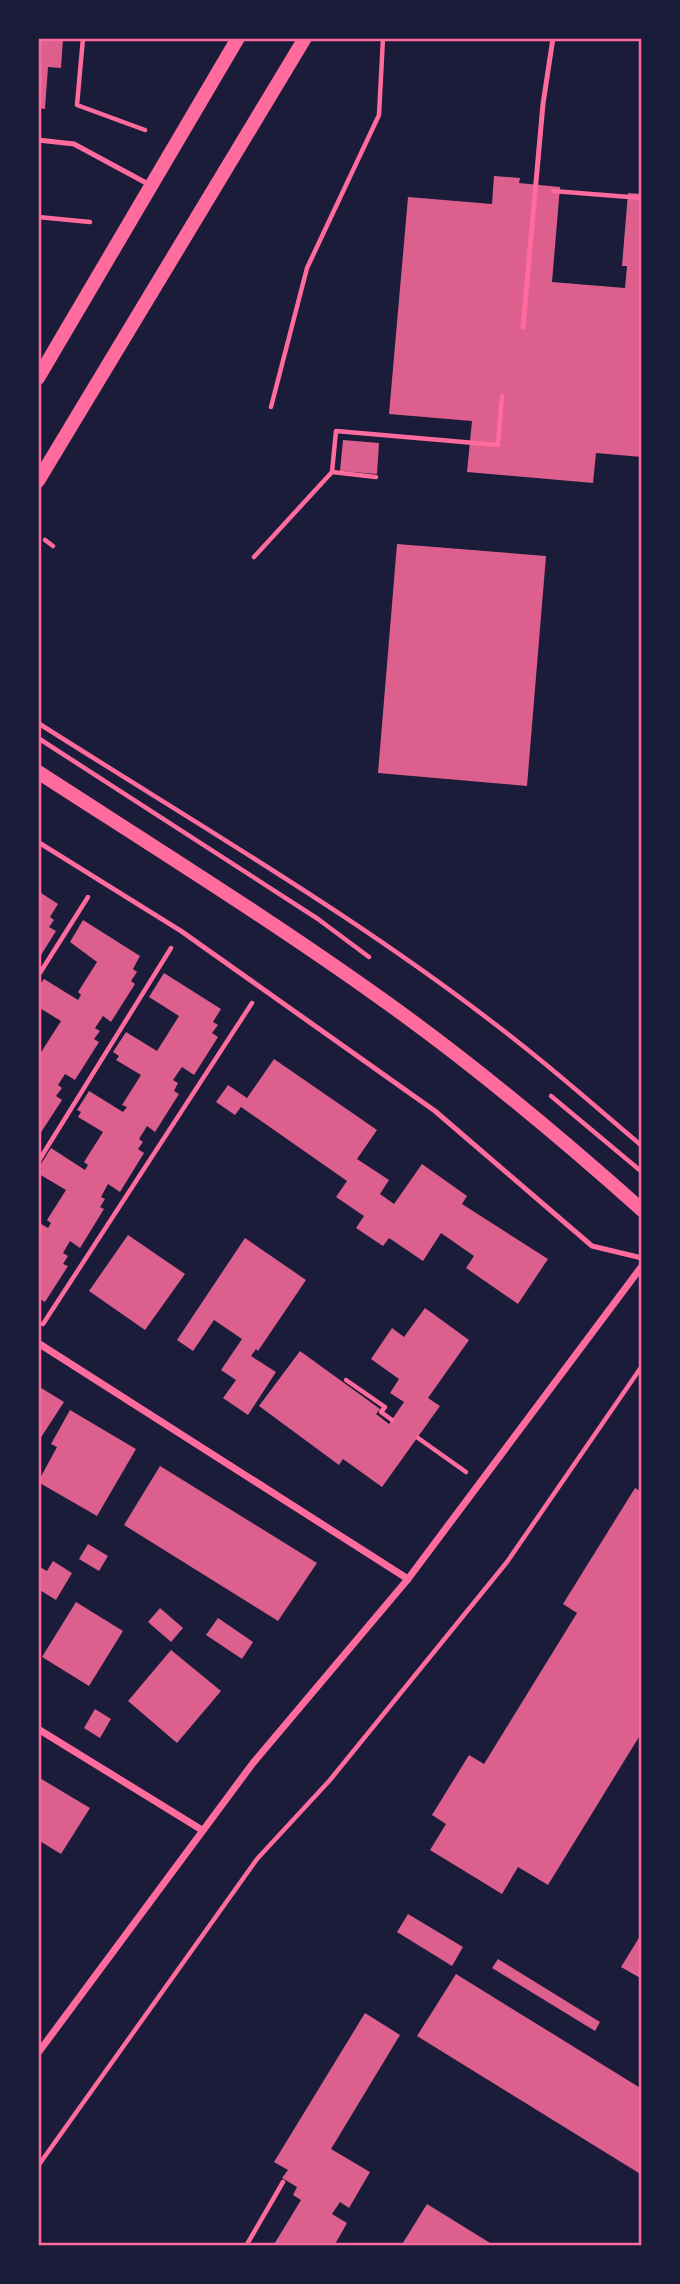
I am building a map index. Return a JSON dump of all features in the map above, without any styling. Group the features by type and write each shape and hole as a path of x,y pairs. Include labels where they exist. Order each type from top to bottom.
{"main road":[{"path":"38,378 238,38"},
{"path":"38,481 305,38"},
{"path":"38,772 243,904 384,1000 501,1091 642,1210"}],"street":[{"path":"38,2053 253,1763 408,1579 642,1266"},
{"path":"38,1343 408,1579"},
{"path":"38,1730 202,1830"}],"lane":[{"path":"523,327 542,104 553,38"},
{"path":"38,140 74,144 150,185"},
{"path":"38,842 100,878 181,931 435,1111 592,1246 642,1258"}],"path":[{"path":"83,38 77,105 145,130"},
{"path":"271,407 307,268 379,116 383,38"},
{"path":"559,191 642,198"},
{"path":"38,217 90,222"},
{"path":"254,557 332,472 335,431 498,445 502,396"},
{"path":"332,472 376,477"},
{"path":"45,540 53,545"},
{"path":"38,723 317,900 397,955 527,1049 642,1146"},
{"path":"38,976 100,878"},
{"path":"38,1162 181,931"},
{"path":"38,1331 262,988"},
{"path":"38,2166 257,1859 330,1780 507,1562 642,1366"},
{"path":"346,1380 385,1407 381,1412 392,1420"},
{"path":"418,1438 480,1482"},
{"path":"246,2245 283,2182"}],"building":[{"path":"38,38 63,39 61,68 48,67 45,109 38,108"},
{"path":"494,176 520,178 519,183 560,187 552,282 625,288 627,266 622,266 628,193 642,194 642,457 596,453 593,483 467,472 472,421 389,414 408,197 492,204"},
{"path":"343,440 379,443 377,474 340,471"},
{"path":"397,544 546,556 527,786 378,773"},
{"path":"38,891 58,904 50,917 54,920 49,927 56,931 38,960"},
{"path":"83,920 140,956 133,969 137,972 131,981 135,984 111,1022 103,1016 95,1028 100,1031 94,1039 99,1042 75,1080 65,1074 58,1085 62,1088 56,1096 62,1100 38,1137 38,1057 61,1021 38,1007 38,987 44,979 78,1000 81,995 78,992 97,962 70,942"},
{"path":"164,973 221,1009 213,1022 218,1025 212,1033 218,1037 194,1075 182,1067 173,1080 178,1083 174,1091 179,1094 155,1132 147,1126 139,1139 143,1142 138,1149 144,1153 120,1192 108,1184 101,1197 105,1199 100,1207 104,1209 80,1248 70,1241 63,1253 68,1256 63,1264 68,1266 45,1302 38,1298 38,1222 48,1228 51,1223 47,1220 66,1190 39,1174 42,1169 39,1167 51,1148 85,1170 88,1165 84,1162 103,1132 78,1117 81,1112 77,1110 89,1091 123,1112 127,1107 122,1105 141,1075 116,1060 119,1056 113,1052 126,1032 157,1051 179,1016 149,997"},
{"path":"274,1059 377,1130 357,1159 389,1180 380,1194 394,1204 422,1164 467,1196 462,1204 548,1259 518,1304 466,1268 474,1256 441,1233 423,1261 389,1238 383,1246 356,1228 364,1216 336,1197 347,1181 241,1107 235,1115 216,1102 228,1085 247,1098"},
{"path":"128,1235 185,1274 145,1330 89,1291"},
{"path":"245,1238 306,1280 258,1351 256,1349 251,1356 276,1372 248,1415 223,1398 236,1380 221,1370 242,1339 214,1320 193,1351 177,1340"},
{"path":"425,1308 469,1340 428,1398 440,1406 382,1487 343,1459 339,1465 259,1406 300,1351 380,1409 376,1414 389,1424 404,1402 390,1393 399,1379 371,1359 392,1328 404,1337"},
{"path":"38,1386 64,1402 38,1442"},
{"path":"70,1410 136,1449 97,1516 38,1482 57,1447 51,1444"},
{"path":"160,1466 317,1563 278,1621 124,1525"},
{"path":"635,1488 642,1492 642,1732 548,1885 518,1867 502,1894 430,1850 446,1824 432,1815 469,1755 484,1764 577,1613 563,1604"},
{"path":"88,1544 108,1556 99,1571 79,1559"},
{"path":"53,1561 72,1573 56,1600 38,1589 38,1566 47,1571"},
{"path":"76,1602 123,1631 89,1686 42,1657"},
{"path":"160,1608 183,1628 171,1642 148,1622"},
{"path":"218,1618 253,1642 242,1659 206,1635"},
{"path":"171,1650 221,1691 177,1743 128,1701"},
{"path":"95,1709 111,1719 100,1738 84,1728"},
{"path":"38,1777 90,1808 61,1854 38,1840"},
{"path":"408,1914 463,1947 452,1966 397,1932"},
{"path":"642,1933 642,1979 621,1967"},
{"path":"498,1959 600,2022 595,2031 492,1968"},
{"path":"456,1974 642,2089 642,2175 417,2036"},
{"path":"365,2013 400,2035 331,2149 370,2172 349,2208 340,2202 332,2214 347,2223 334,2246 273,2246 301,2200 293,2195 297,2187 282,2178 288,2170 274,2162"},
{"path":"427,2204 495,2246 401,2246"}]}
